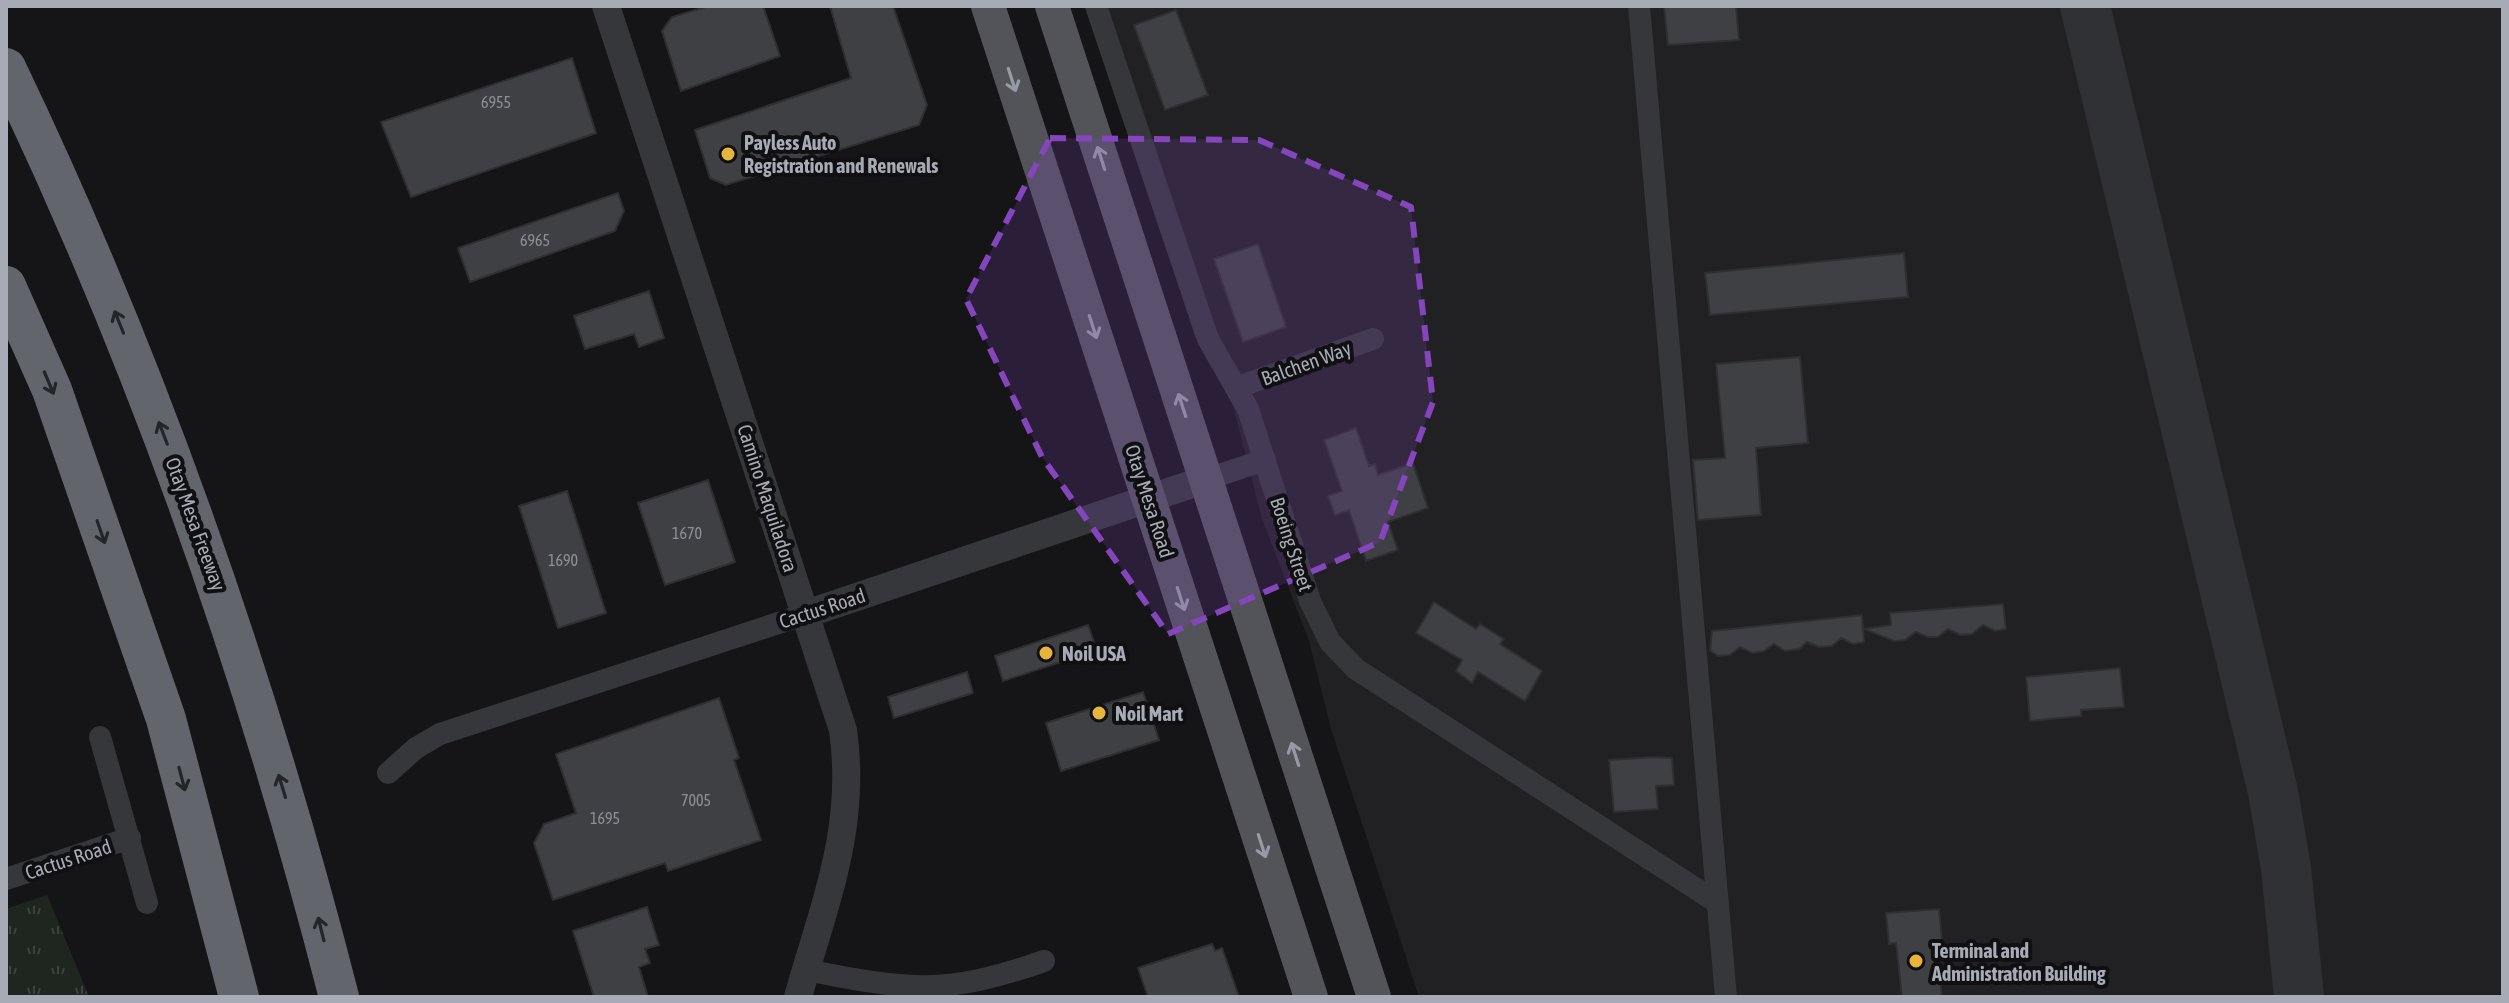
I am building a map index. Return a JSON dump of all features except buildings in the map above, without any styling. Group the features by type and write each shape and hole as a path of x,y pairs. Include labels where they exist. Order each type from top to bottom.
{"highway":[{"name":"Otay Mesa Freeway","path":"6,68 113,306 197,521 278,773 339,997"},
{"path":"6,286 52,390 166,719 239,997"}],"main road":[{"name":"Otay Mesa Road","path":"988,6 1311,997"},
{"path":"1052,6 1374,997"}],"street":[{"name":"Camino Maquiladora","path":"606,6 843,730 849,788 846,828 798,997"},
{"name":"Boeing Street","path":"1096,6 1208,339 1238,387 1310,601 1319,622 1342,656 1718,903"},
{"path":"1639,6 1726,997"},
{"name":"Balchen Way","path":"1238,387 1373,339"},
{"name":"Cactus Road","path":"388,773 416,748 440,734 1265,460"},
{"path":"100,737 147,903"},
{"name":"Cactus Road","path":"6,879 130,838"},
{"path":"806,970 917,989 976,983 1044,961"}],"highlighted area":[{"path":"1050,138 1259,140 1411,207 1433,402 1380,542 1168,634 1042,457 966,299"}],"shaded area":[{"path":"1087,6 2503,6 2503,997 1419,997 1331,729 1309,641 1262,519 1233,406 1194,334"}],"green space":[{"path":"47,895 89,997 6,997 6,909"}],"taxiway":[{"path":"2085,6 2273,792 2286,868 2299,997"}],"place":[{"name":"Payless Auto Registration and Renewals","path":"728,154"},
{"name":"Noil USA","path":"1046,653"},
{"name":"Noil Mart","path":"1099,713"},
{"name":"Terminal and Administration Building","path":"1916,961"}]}
